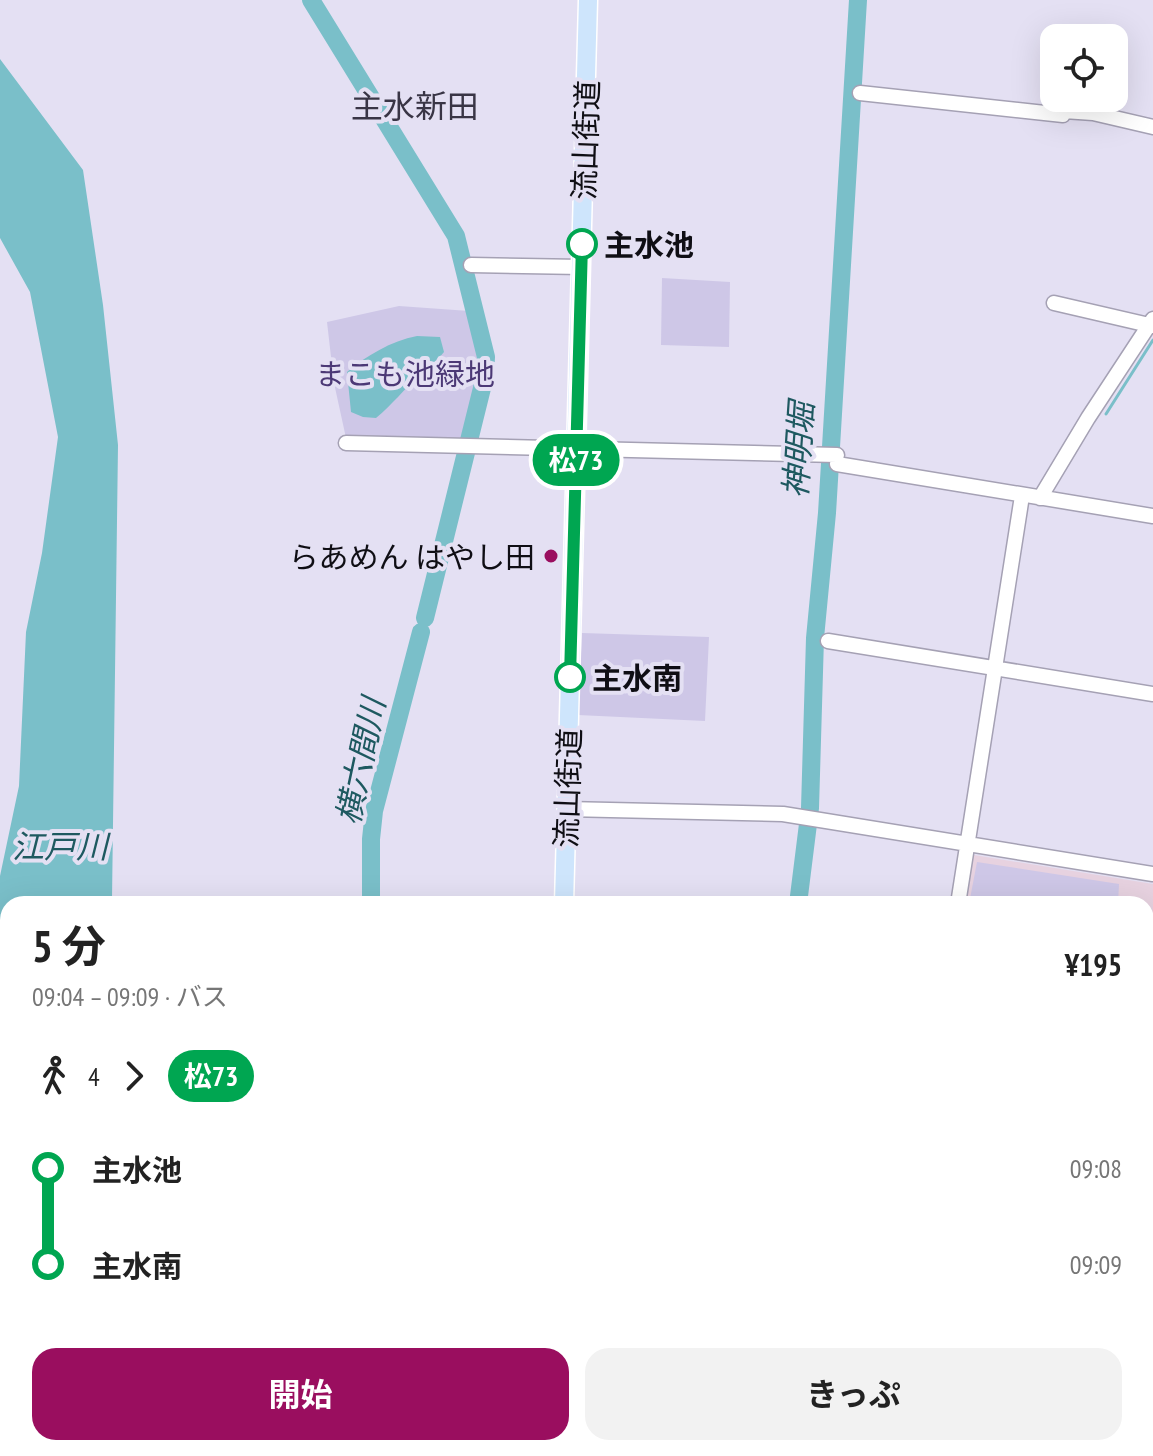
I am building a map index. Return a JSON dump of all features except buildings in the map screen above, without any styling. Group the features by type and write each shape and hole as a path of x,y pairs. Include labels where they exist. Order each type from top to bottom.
{"main road":[{"name":"流山街道","path":"564,896 588,0"}],"street":[{"path":"860,93 1064,113 1093,113 1153,127"},
{"path":"471,265 582,267"},
{"path":"1040,498 1088,418 1152,323 1054,303"},
{"path":"346,443 822,454 837,460 1022,496 1153,516"},
{"path":"959,896 1022,496"},
{"path":"828,641 1153,694"},
{"path":"566,809 810,818 1153,871"}],"shaded area":[{"path":"974,855 1153,884 1153,896 963,896 969,858"}],"green space":[{"path":"662,278 730,282 729,347 661,345"},
{"name":"まこも池緑地","path":"399,306 469,311 481,346 483,374 466,441 346,438 334,383 327,322"},
{"path":"582,633 709,637 705,721 578,715"},
{"path":"977,862 1119,884 1118,896 971,896"}],"water":[{"name":"江戸川","path":"0,59 83,170 103,305 118,445 112,896 0,896 0,876 19,786 26,632 42,553 58,437 30,292 0,238"},
{"path":"417,336 440,337 444,352 376,418 351,412 347,372 379,350"}],"waterway":[{"name":"横六間川","path":"311,0 456,236 486,357 485,376 425,618"},
{"name":"神明堀","path":"799,896 810,808 815,638 827,513 858,0"},
{"path":"1106,414 1153,340"},
{"name":"横六間川","path":"371,896 374,811 421,632"}],"bus line":[{"name":"松73","path":"570,677 582,244"}],"place":[{"name":"主水池","path":"582,244"},
{"name":"らあめん はやし田","path":"551,556"},
{"name":"主水南","path":"570,677"}],"district":[{"name":"主水新田","path":"415,106"}]}
